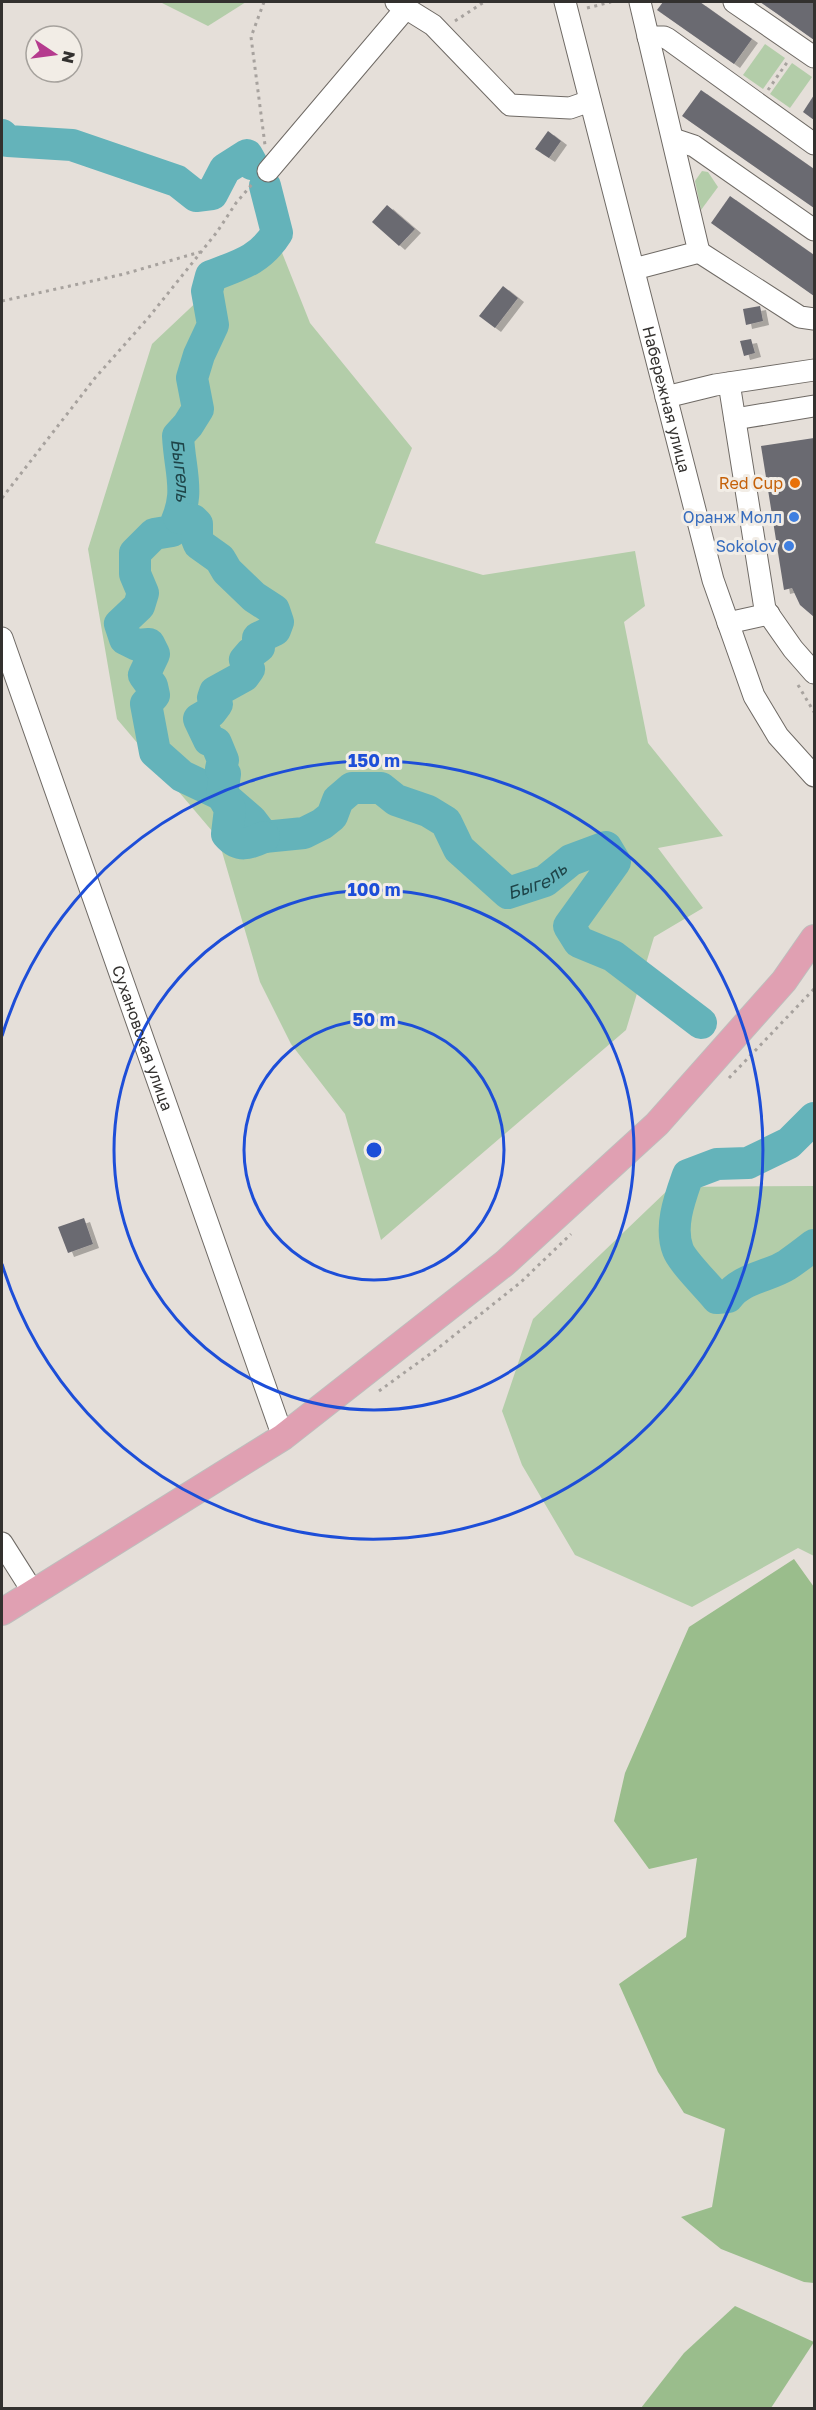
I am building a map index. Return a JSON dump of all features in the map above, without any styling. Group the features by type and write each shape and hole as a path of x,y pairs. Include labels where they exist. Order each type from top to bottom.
{"main road":[{"path":"2,1611 283,1437 505,1263 657,1124 784,981 814,938"}],"street":[{"name":"Набережная улица","path":"565,2 713,580 754,696 778,736 814,776"},
{"path":"640,2 699,252 800,316 814,319"},
{"path":"734,2 807,51"},
{"path":"268,171 402,4 434,25 510,105 570,108 590,101"},
{"path":"648,37 668,39 814,144"},
{"path":"673,139 694,146 814,230"},
{"path":"634,269 699,252"},
{"path":"666,398 729,383 814,370"},
{"path":"729,383 765,609 793,649 814,673"},
{"path":"735,419 814,406"},
{"path":"728,623 769,614"},
{"name":"Сухановская улица","path":"2,638 283,1437"},
{"path":"2,1543 33,1593"}],"path":[{"path":"2,498 95,378 149,317 201,252 236,203 257,178 268,171 251,37 264,2"},
{"path":"587,8 611,2"},
{"path":"758,103 807,51"},
{"path":"2,301 124,274 201,252"}],"green space":[{"path":"160,2 246,2 208,26"},
{"path":"765,44 785,58 763,89 743,75"},
{"path":"792,63 812,77 790,108 770,94"},
{"path":"702,171 708,172 718,187 701,210 695,181"},
{"path":"273,230 310,323 412,448 375,543 483,575 635,551 645,606 624,622 648,743 723,836 658,848 703,908 654,937 626,1030 381,1240 345,1114 291,1044 260,982 218,838 117,719 88,549 152,344"},
{"path":"814,1186 814,1556 798,1548 692,1607 575,1555 522,1465 502,1411 533,1319 671,1187"},
{"path":"794,1559 814,1587 814,2283 804,2282 721,2249 681,2217 712,2207 725,2129 684,2113 658,2072 619,1984 686,1937 697,1858 649,1869 614,1821 625,1773 689,1627"},
{"path":"735,2306 814,2342 771,2408 641,2408 684,2353"}],"building":[{"path":"663,2 700,2 752,39 734,64 657,10"},
{"path":"760,2 814,2 814,40 776,13"},
{"path":"701,90 814,169 814,208 682,116"},
{"path":"814,95 814,120 803,112"},
{"path":"548,131 561,141 549,158 535,149"},
{"path":"730,196 814,255 814,296 711,223"},
{"path":"387,205 415,229 399,246 372,222"},
{"path":"503,286 518,298 495,328 479,316"},
{"path":"760,306 763,321 746,325 743,309"},
{"path":"751,339 755,353 744,356 740,341"},
{"name":"Оранж Молл","path":"814,438 814,617 800,605 792,588 784,590 761,446"},
{"path":"84,1218 93,1244 68,1253 58,1227"}],"waterway":[{"name":"Быгель","path":"2,135 8,141 72,145 177,181 196,196 212,194 225,169 247,155 252,164"},
{"name":"Быгель","path":"265,186 277,233 264,250 256,256 211,276 207,291 213,325 199,355 192,378 198,409 178,436 183,484 182,506 172,531 154,534 135,553 135,574 143,593 139,606 120,624 125,639 137,645 149,644 154,654 144,675 152,686 154,695 146,704 155,752 182,776 222,795 251,820 264,837 304,833 332,816 338,800 352,788 381,788 396,800 428,811 446,822 459,849 508,893 545,881 571,860 606,847 615,862 569,926 579,942 613,956 701,1023"},
{"name":"Быгель","path":"179,518 193,520 197,524 199,544 220,559 227,571 254,597 274,610 278,622 275,630 258,638 259,647 245,660 249,669 244,676 215,692 213,698 217,704 211,712 199,719 209,740 216,743 223,760 221,769 225,774 222,795 230,809 227,834 240,843 264,837"},
{"name":"Быгель","path":"814,1118 789,1143 748,1163 717,1164 688,1175 675,1222 676,1241 680,1255 717,1298 728,1297 747,1282 787,1265 814,1245"}],"place":[{"name":"Red Cup","path":"795,483"},
{"name":"Оранж Молл","path":"794,517"},
{"name":"Sokolov","path":"789,546"}]}
